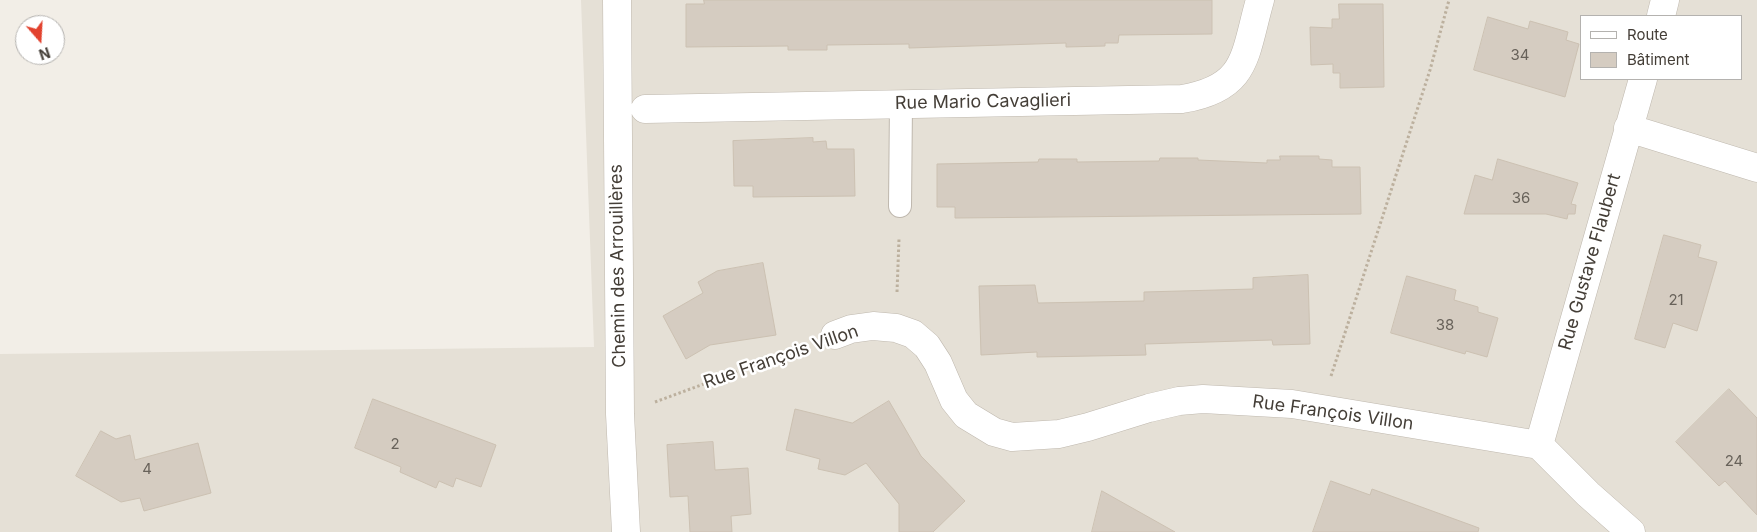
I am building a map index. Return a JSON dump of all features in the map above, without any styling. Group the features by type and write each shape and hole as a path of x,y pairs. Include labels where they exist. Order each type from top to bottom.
{"street":[{"name":"Chemin des Arrouillères","path":"617,0 620,414 626,532"},
{"name":"Rue Mario Cavaglieri","path":"645,109 1182,99 1219,89 1233,77 1242,64 1260,0"},
{"path":"1661,15 1665,0"},
{"name":"Rue Gustave Flaubert","path":"1539,446 1642,80"},
{"path":"1628,128 1757,168"},
{"name":"Rue François Villon","path":"835,335 851,329 873,326 896,328 913,334 927,346 938,362 954,400 966,415 994,432 1012,437 1059,434 1179,401 1240,400 1321,409 1539,446"},
{"path":"1539,446 1588,494 1632,532"}],"lane":[{"path":"900,206 901,104"}],"path":[{"path":"1321,409 1430,70 1449,0"},
{"path":"896,328 900,206"},
{"name":"Rue François Villon","path":"620,414 835,335"}],"shaded area":[{"path":"581,0 1757,0 1757,532 0,532 0,354 594,347"}],"building":[{"path":"704,0 1212,0 1212,34 1119,35 1118,43 1105,43 1105,46 1066,47 1066,43 909,48 909,44 827,45 827,50 788,50 788,46 686,47 686,4 704,4"},
{"path":"1339,4 1383,4 1384,87 1340,88 1340,73 1333,73 1333,64 1311,65 1310,27 1332,28 1332,19 1339,19"},
{"path":"1488,17 1528,29 1530,21 1568,32 1566,40 1579,44 1565,97 1474,70"},
{"path":"813,138 813,142 826,141 827,149 854,149 855,196 753,197 753,186 734,186 733,141"},
{"path":"1280,156 1319,156 1319,159 1332,160 1332,167 1360,167 1361,214 955,218 955,207 937,207 937,164 1038,162 1039,159 1077,159 1077,162 1159,161 1160,158 1198,158 1198,160 1267,163 1267,160 1280,160"},
{"path":"1498,159 1578,183 1571,204 1576,205 1575,214 1568,214 1567,219 1546,214 1464,214 1475,175 1492,180"},
{"path":"1664,235 1701,245 1698,257 1717,262 1697,331 1673,323 1665,348 1635,339"},
{"path":"763,263 776,335 710,345 686,359 663,316 703,293 698,282 717,271"},
{"path":"1308,275 1310,344 1273,345 1272,340 1145,344 1146,355 1037,357 1037,352 981,355 979,286 1035,285 1038,303 1144,301 1144,292 1253,289 1253,278"},
{"path":"1407,276 1456,290 1454,300 1478,307 1478,312 1498,318 1487,357 1466,351 1465,354 1391,333"},
{"path":"1729,389 1757,418 1757,515 1725,481 1719,486 1676,442"},
{"path":"373,399 496,445 481,487 456,478 453,487 439,481 436,488 400,472 401,467 355,448"},
{"path":"889,401 921,456 965,501 933,532 899,532 899,504 866,463 845,475 818,469 820,459 786,450 795,409 852,423"},
{"path":"101,431 116,439 130,435 135,460 198,443 211,493 144,511 140,498 121,502 76,476"},
{"path":"713,442 715,470 748,468 751,514 731,516 732,532 690,532 688,496 670,497 667,445"},
{"path":"1331,481 1370,495 1372,489 1479,528 1478,532 1313,532"},
{"path":"1102,491 1175,532 1092,532"}]}
